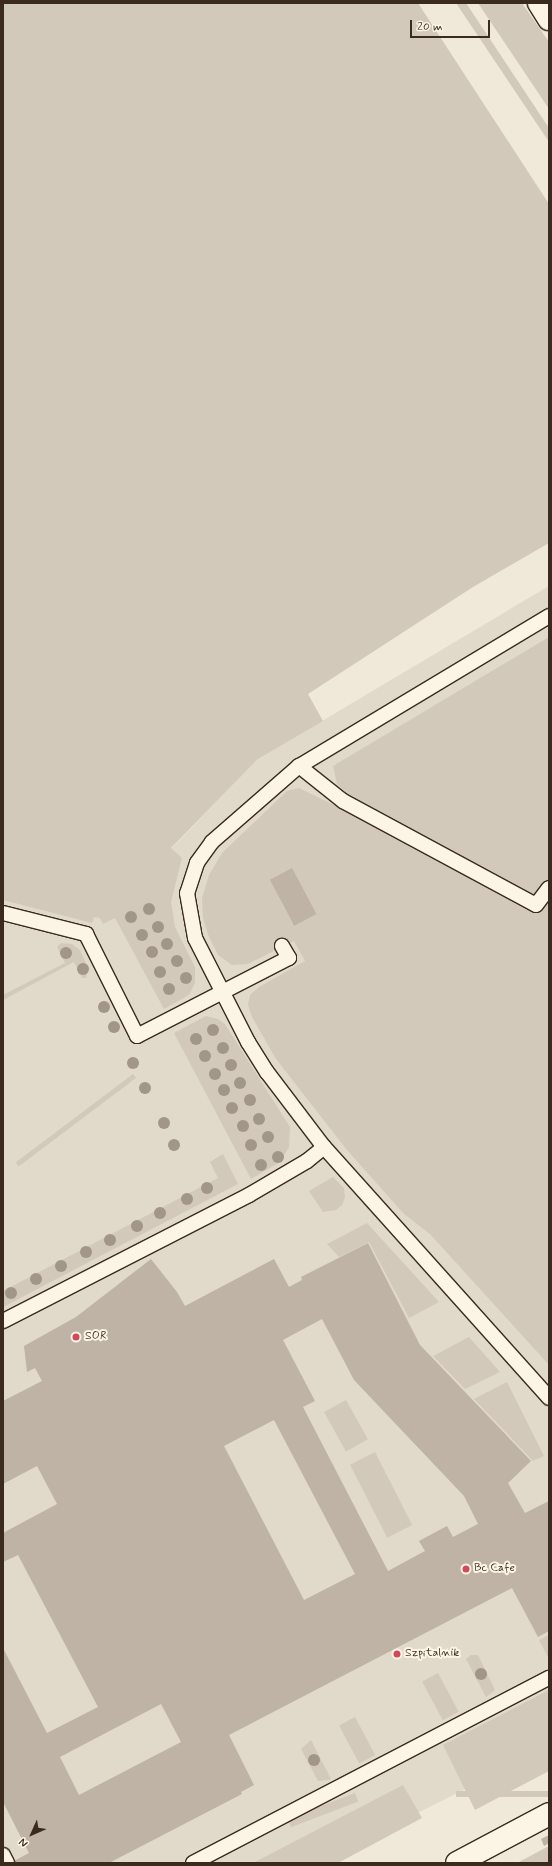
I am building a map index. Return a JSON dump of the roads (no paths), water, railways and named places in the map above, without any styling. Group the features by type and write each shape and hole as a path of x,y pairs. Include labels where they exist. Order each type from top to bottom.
{"street":[{"path":"538,3 549,19"},
{"path":"457,1863 549,1814"}],"lane":[{"path":"549,616 299,766 212,842 194,870 187,893 195,938 256,1056 324,1147 549,1398"},
{"path":"299,766 343,801 536,905 549,888"},
{"path":"3,913 86,934 137,1036 289,958 282,946"},
{"path":"3,1321 249,1195 307,1161 324,1147"},
{"path":"193,1863 549,1678"},
{"path":"3,1855 7,1863"}],"place":[{"name":"SOR","path":"76,1337"},
{"name":"Bc Cafe","path":"466,1569"},
{"name":"Szpitalnik","path":"397,1654"}]}
